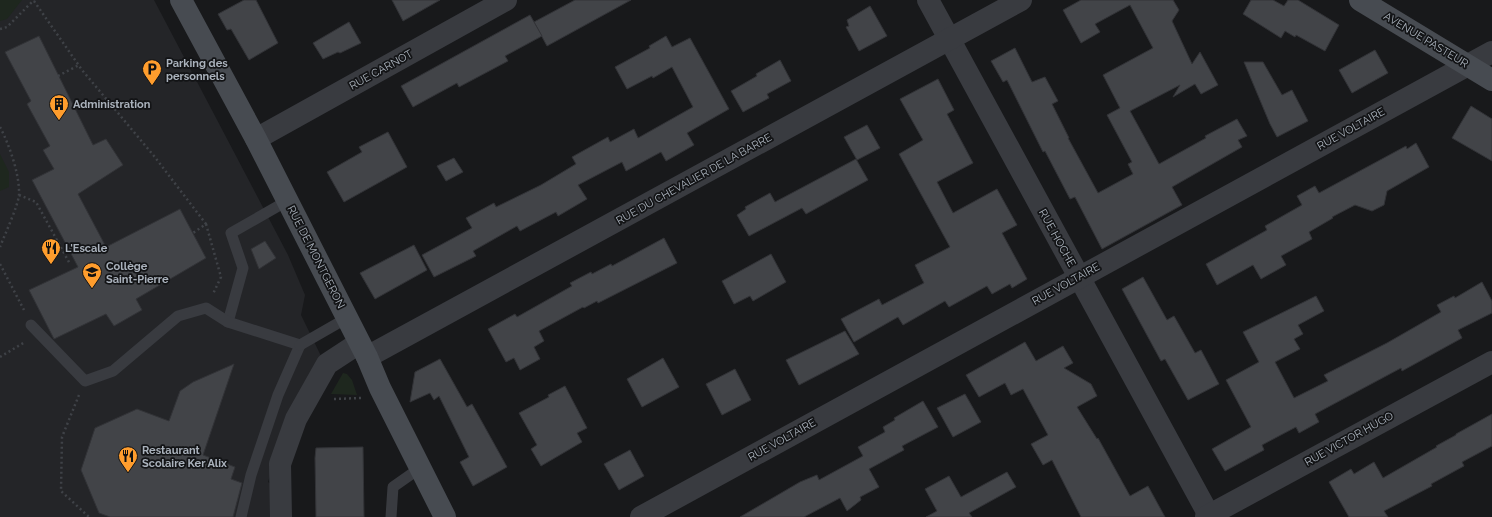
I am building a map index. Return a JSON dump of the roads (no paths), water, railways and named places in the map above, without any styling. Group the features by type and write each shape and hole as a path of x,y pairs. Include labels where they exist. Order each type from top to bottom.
{"street":[{"name":"RUE DE MONTGERON","path":"181,0 256,140 347,318 380,388 445,517"},
{"name":"RUE CARNOT","path":"256,140 506,0"},
{"name":"RUE HOCHE","path":"928,0 1208,516"},
{"name":"RUE DU CHEVALIER DE LA BARRE","path":"281,517 280,464 296,419 327,364 363,350 1020,0"},
{"name":"AVENUE PASTEUR","path":"1360,0 1492,80"},
{"name":"RUE VOLTAIRE","path":"642,517 1492,52"},
{"name":"RUE VICTOR HUGO","path":"1208,516 1492,362"}],"lane":[{"path":"228,322 243,268 231,233 287,201"},
{"path":"35,329 85,380 113,371 178,316 206,308 228,322 300,345"},
{"path":"241,517 251,475 278,395 300,345 347,318"},
{"path":"391,517 393,487 420,468"}],"place":[{"name":"Parking des personnels","path":"152,86"},
{"name":"Administration","path":"59,121"},
{"name":"L'Escale","path":"51,265"},
{"name":"Collège Saint-Pierre","path":"92,289"},
{"name":"Restaurant Scolaire Ker Alix","path":"128,473"}]}
